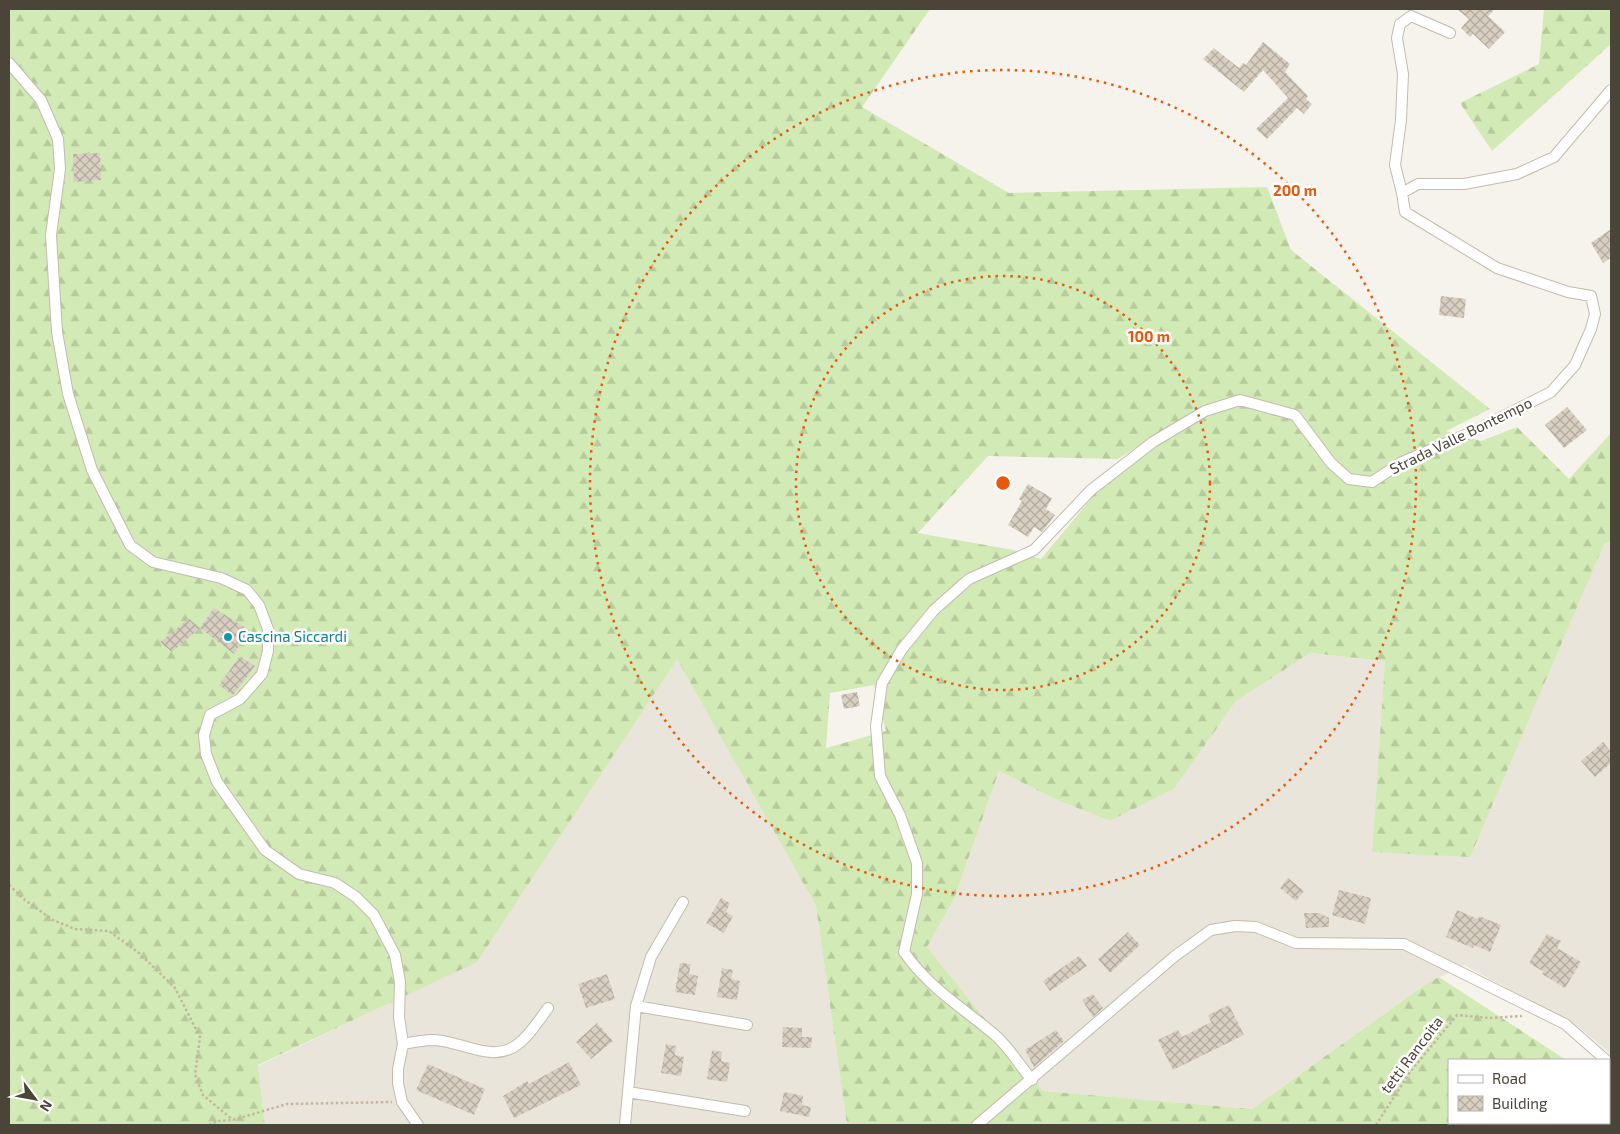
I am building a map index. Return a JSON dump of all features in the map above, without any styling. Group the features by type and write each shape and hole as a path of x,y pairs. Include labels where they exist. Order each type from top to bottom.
{"street":[{"path":"1450,33 1411,16 1400,24 1397,38 1403,74 1402,120 1395,165 1402,192 1418,184 1464,184 1517,174 1554,157 1611,90"},
{"path":"9,63 41,100 58,139 60,169 51,235 57,332 68,394 92,470 130,544 153,562 221,578 246,590 259,605 268,629 268,651 262,674 240,699 210,715 204,735 206,754 217,782 265,850 299,874 335,883 356,897 374,914 395,955 400,982 399,1017 403,1044 398,1069 402,1102 418,1125"},
{"name":"Strada Valle Bontempo","path":"1032,1080 997,1037 944,997 916,970 904,952 917,894 917,863 900,815 880,776 876,726 882,683 902,649 934,610 969,580 1034,550 1091,490 1153,442 1204,411 1240,400 1294,415 1331,463 1349,479 1372,482 1402,462 1472,432 1551,392 1575,365 1591,329 1595,314 1591,296 1568,292 1497,268 1405,212 1402,192"},
{"path":"625,1125 636,1006 652,957 683,902"},
{"path":"977,1125 1175,956 1211,930 1235,926 1256,927 1296,943 1404,944 1565,1024 1605,1059"},
{"path":"636,1006 747,1025"},
{"path":"403,1044 433,1040 458,1043 480,1051 502,1053 518,1044 548,1008"},
{"path":"628,1092 745,1111"}],"path":[{"path":"9,885 25,900 53,920 74,929 109,931 139,953 175,988 200,1037 195,1075 202,1095 233,1120"},
{"name":"tetti Rancoita","path":"1376,1125 1410,1072 1457,1015 1489,1018 1523,1016"},
{"path":"209,1125 218,1120 233,1120 287,1104 402,1102"}],"shaded area":[{"path":"1611,541 1611,1054 1580,1028 1464,965 1423,986 1252,1109 1043,1091 927,947 954,899 999,771 1057,800 1110,821 1174,789 1236,701 1310,653 1385,661 1372,852 1604,544"},
{"path":"677,658 816,906 847,1125 265,1125 258,1066 477,961"}],"green space":[{"path":"9,9 930,9 862,107 1009,193 1267,187 1291,250 1490,409 1446,431 1481,441 1517,427 1569,479 1611,433 1611,541 1604,544 1470,857 1372,852 1385,661 1310,653 1236,701 1174,789 1110,821 1057,800 999,771 954,899 927,947 1043,1091 1252,1109 1423,986 1439,977 1564,1059 1448,1059 1448,1124 1610,1124 1610,1090 1611,1125 847,1125 816,906 677,659 477,962 258,1065 265,1125 9,1125","holes":["1205,404 1202,416 1150,450 1095,494 1041,559 1013,550 918,533 988,456 1118,459","874,685 886,731 826,748 830,693"]},
{"path":"1544,9 1611,9 1611,44 1492,151 1460,103 1539,64"}],"building":[{"path":"1457,9 1495,9 1488,16 1505,32 1489,49 1473,34 1470,37 1461,28 1469,19"},
{"path":"1263,42 1290,64 1285,72 1308,96 1306,99 1312,104 1304,114 1297,108 1267,139 1256,129 1288,98 1263,70 1244,92 1203,59 1214,48 1239,68 1243,63 1246,65"},
{"path":"100,153 101,180 74,182 73,154"},
{"path":"1611,229 1611,258 1603,263 1591,243"},
{"path":"1441,296 1466,299 1464,318 1439,315"},
{"path":"1567,407 1587,430 1564,448 1545,425"},
{"path":"1028,484 1052,498 1046,509 1055,515 1042,532 1034,527 1028,537 1008,525 1022,501 1019,499"},
{"name":"Cascina Siccardi","path":"214,608 249,630 234,654 200,628"},
{"name":"Cascina Siccardi","path":"189,619 200,628 172,652 160,642"},
{"name":"Cascina Siccardi","path":"240,656 255,666 233,695 219,685"},
{"path":"857,692 860,706 844,709 841,695"},
{"path":"1603,742 1611,752 1611,763 1595,777 1581,761"},
{"path":"1288,878 1304,891 1296,901 1280,888"},
{"path":"1339,890 1371,898 1365,924 1332,915"},
{"path":"721,898 730,903 726,912 733,916 724,933 706,923"},
{"path":"1457,910 1478,919 1479,916 1501,925 1490,952 1474,945 1473,948 1446,937"},
{"path":"1304,913 1319,913 1329,918 1329,927 1306,928"},
{"path":"1128,932 1140,945 1110,973 1098,959"},
{"path":"1547,934 1561,941 1557,948 1581,962 1565,988 1542,974 1544,972 1529,963"},
{"path":"1079,956 1087,966 1050,991 1043,981"},
{"path":"680,963 691,964 689,974 698,976 695,995 675,992"},
{"path":"722,968 733,970 731,979 740,981 737,1000 717,997"},
{"path":"607,974 615,999 586,1008 578,984"},
{"path":"1093,994 1103,1008 1093,1017 1082,1000"},
{"path":"1229,1005 1244,1035 1173,1070 1158,1040 1178,1030 1182,1037 1211,1022 1208,1015"},
{"path":"597,1023 613,1041 591,1059 576,1042"},
{"path":"783,1027 802,1028 802,1037 812,1037 811,1048 782,1047"},
{"path":"1056,1030 1064,1041 1034,1067 1025,1050"},
{"path":"666,1044 676,1046 675,1055 684,1057 681,1076 661,1073"},
{"path":"712,1050 722,1052 721,1061 730,1063 727,1082 707,1079"},
{"path":"569,1062 581,1085 514,1118 503,1096 527,1081 529,1084"},
{"path":"428,1064 485,1089 474,1115 416,1090"},
{"path":"784,1092 803,1096 802,1105 811,1107 809,1117 780,1111"}],"place":[{"name":"Cascina Siccardi","path":"228,637"}]}
